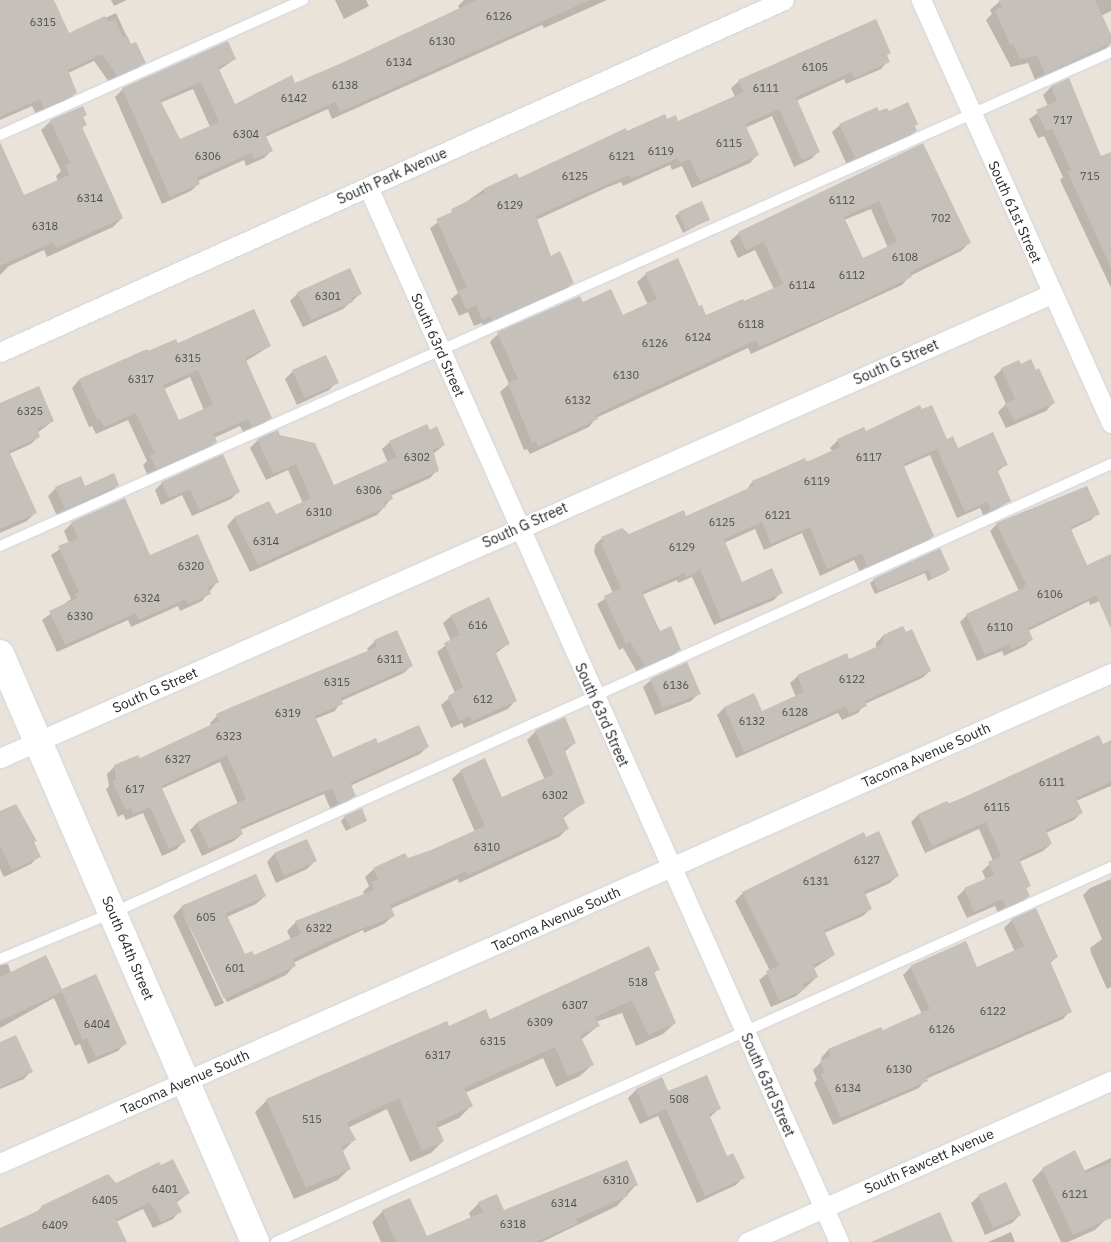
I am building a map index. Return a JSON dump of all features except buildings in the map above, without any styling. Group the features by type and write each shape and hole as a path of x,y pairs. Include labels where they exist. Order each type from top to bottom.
{"street":[{"name":"South Park Avenue","path":"0,352 784,0"},
{"name":"South 61st Street","path":"921,0 1051,294 1111,423"},
{"name":"South 63rd Street","path":"368,187 518,528 839,1242"},
{"name":"South G Street","path":"0,758 1051,294"},
{"name":"South 64th Street","path":"0,654 255,1242"},
{"name":"Tacoma Avenue South","path":"0,1163 1111,673"},
{"name":"South Fawcett Avenue","path":"747,1242 1111,1081"}],"lane":[{"path":"0,135 303,0"},
{"path":"0,546 1111,52"},
{"path":"0,959 112,913 1111,464"},
{"path":"276,1242 1111,866"}]}
